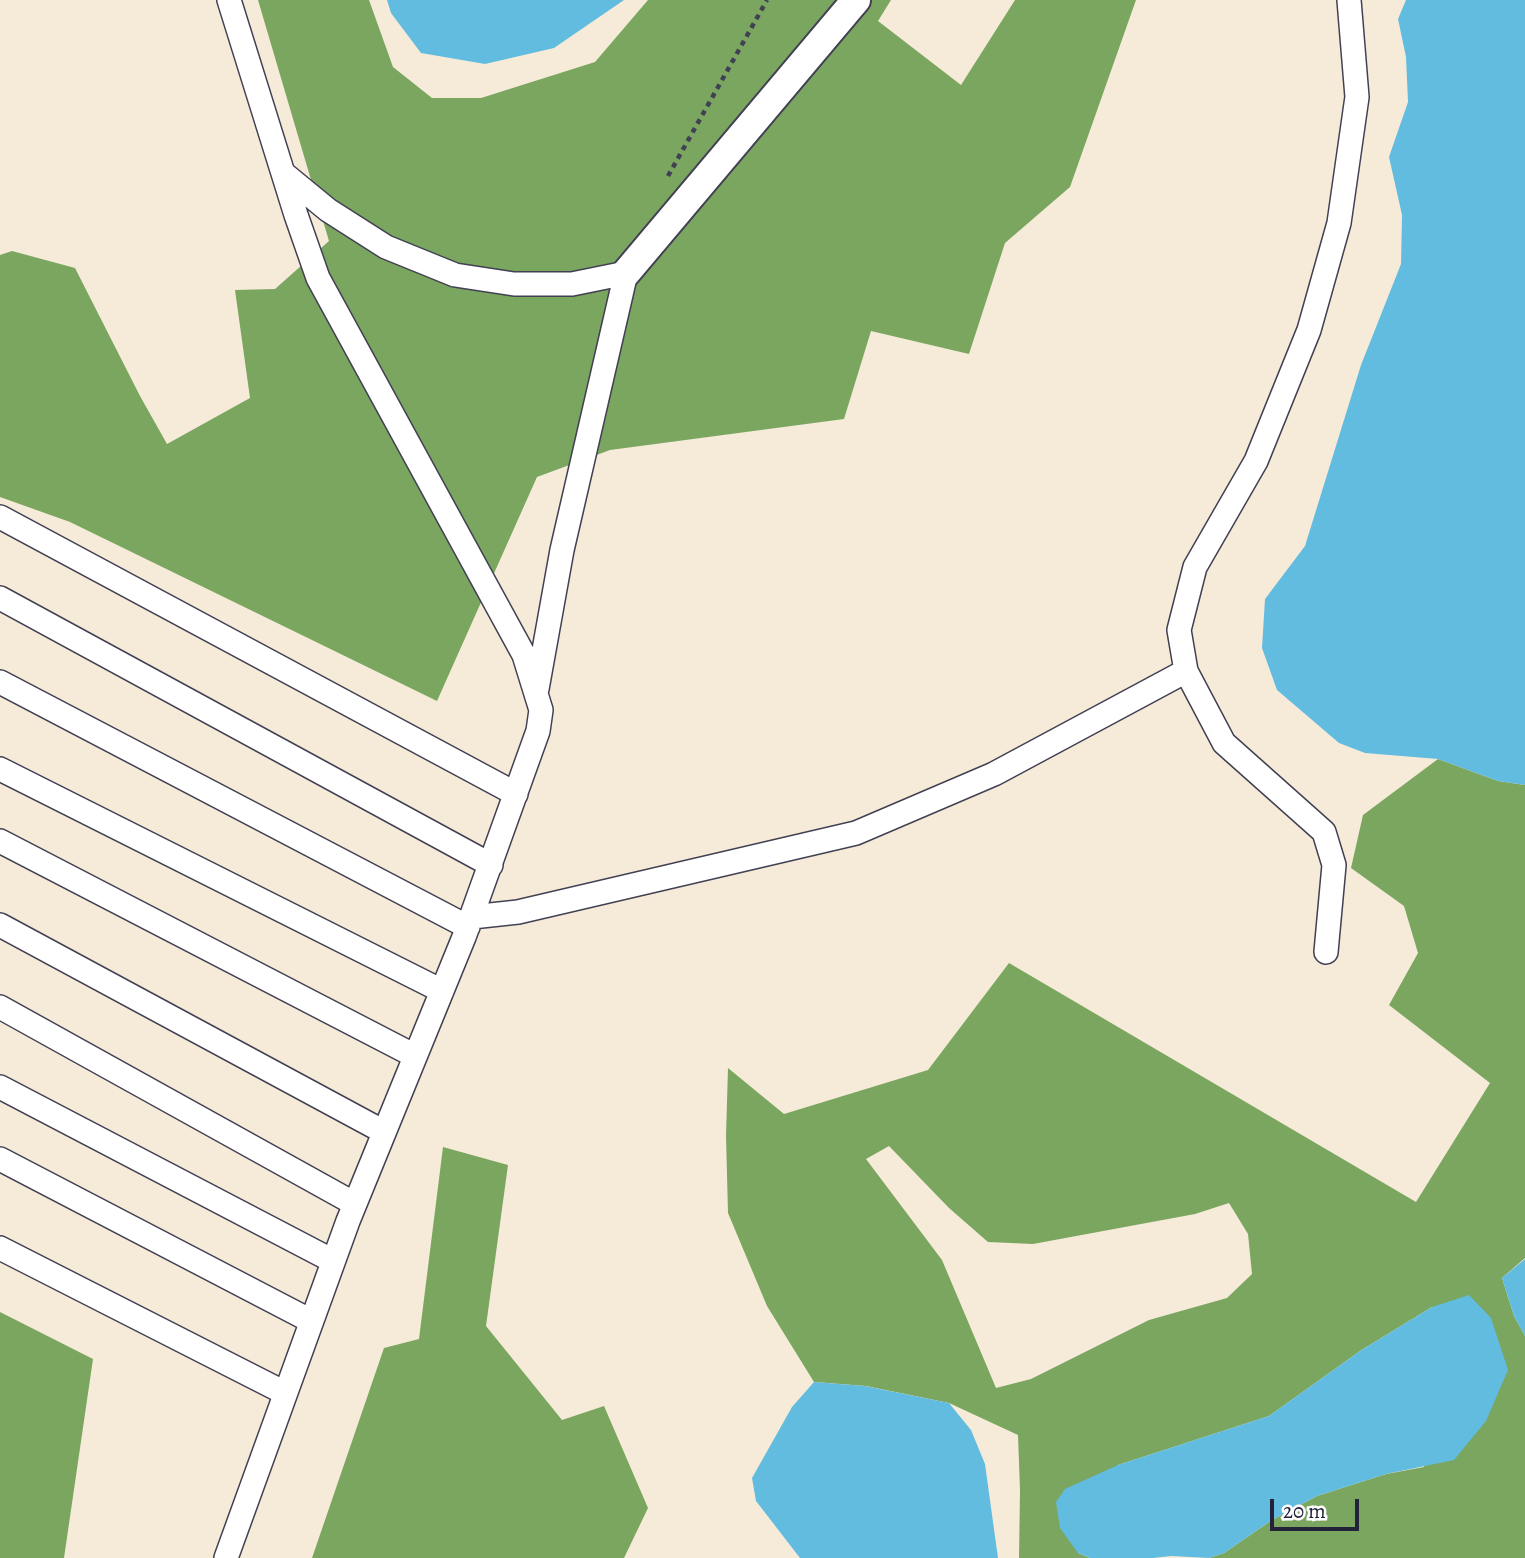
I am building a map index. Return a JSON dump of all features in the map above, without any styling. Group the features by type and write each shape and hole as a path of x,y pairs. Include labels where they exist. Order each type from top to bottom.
{"street":[{"path":"226,1558 333,1261 470,922 538,731 541,710 524,655 318,278 229,0"},
{"path":"536,695 562,550 626,273 856,0"},
{"path":"1326,952 1334,865 1324,832 1224,743 1186,671 1179,630 1195,567 1256,461 1309,330 1339,223 1357,97 1349,0"},
{"path":"284,173 328,211 386,247 455,275 514,284 572,284 626,273"},
{"path":"0,517 516,794"},
{"path":"0,598 491,865"},
{"path":"0,682 470,922 856,833 994,774 1186,671"},
{"path":"0,769 442,991"},
{"path":"0,841 415,1056"},
{"path":"0,925 384,1132"},
{"path":"0,1007 355,1204"},
{"path":"0,1087 333,1261"},
{"path":"0,1159 311,1321"},
{"path":"0,1248 285,1393"}],"path":[{"path":"663,184 767,0"}],"green space":[{"path":"258,0 369,0 393,67 432,98 481,98 595,62 648,0 891,0 878,21 961,85 1015,0 1136,0 1070,187 1005,243 969,354 871,331 844,419 610,450 537,477 437,701 70,522 0,497 0,255 12,251 75,268 167,444 250,398 235,290 275,289 329,241"},
{"path":"1438,759 1498,781 1525,785 1525,1258 1502,1278 1514,1316 1525,1336 1525,1558 1209,1558 1224,1553 1272,1520 1317,1496 1386,1474 1424,1467 1432,1307 1360,1351 1269,1416 1118,1465 1078,1553 1090,1558 1019,1558 1018,1435 949,1403 866,1386 814,1382 767,1306 728,1213 728,1068 784,1114 928,1070 1009,963 1416,1202 1490,1083 1389,1005 1418,953 1404,906 1351,868 1363,815","holes":["889,1146 949,1208 988,1242 1033,1244 1195,1214 1229,1203 1248,1234 1252,1274 1227,1298 1149,1320 1031,1379 996,1388 942,1260 866,1159"]},
{"path":"443,1147 508,1165 486,1326 562,1420 604,1406 648,1508 624,1558 312,1558 384,1348 419,1339"},
{"path":"0,1312 93,1359 64,1558 0,1558"}],"water":[{"path":"387,0 624,0 554,48 485,64 421,53 391,13"},
{"path":"1406,0 1525,0 1525,785 1498,781 1438,759 1365,753 1339,743 1277,690 1262,648 1265,599 1305,546 1361,365 1401,264 1402,215 1389,157 1408,102 1406,57 1398,19"},
{"path":"1525,1259 1525,1336 1514,1316 1502,1278"},
{"path":"1469,1295 1491,1318 1508,1370 1486,1421 1454,1460 1386,1474 1317,1496 1272,1520 1224,1553 1209,1558 1090,1558 1078,1553 1060,1528 1056,1502 1065,1489 1118,1465 1269,1416 1360,1351 1432,1307"},
{"path":"814,1382 865,1386 949,1403 971,1430 985,1464 998,1558 800,1558 756,1501 752,1478 792,1407"}]}
